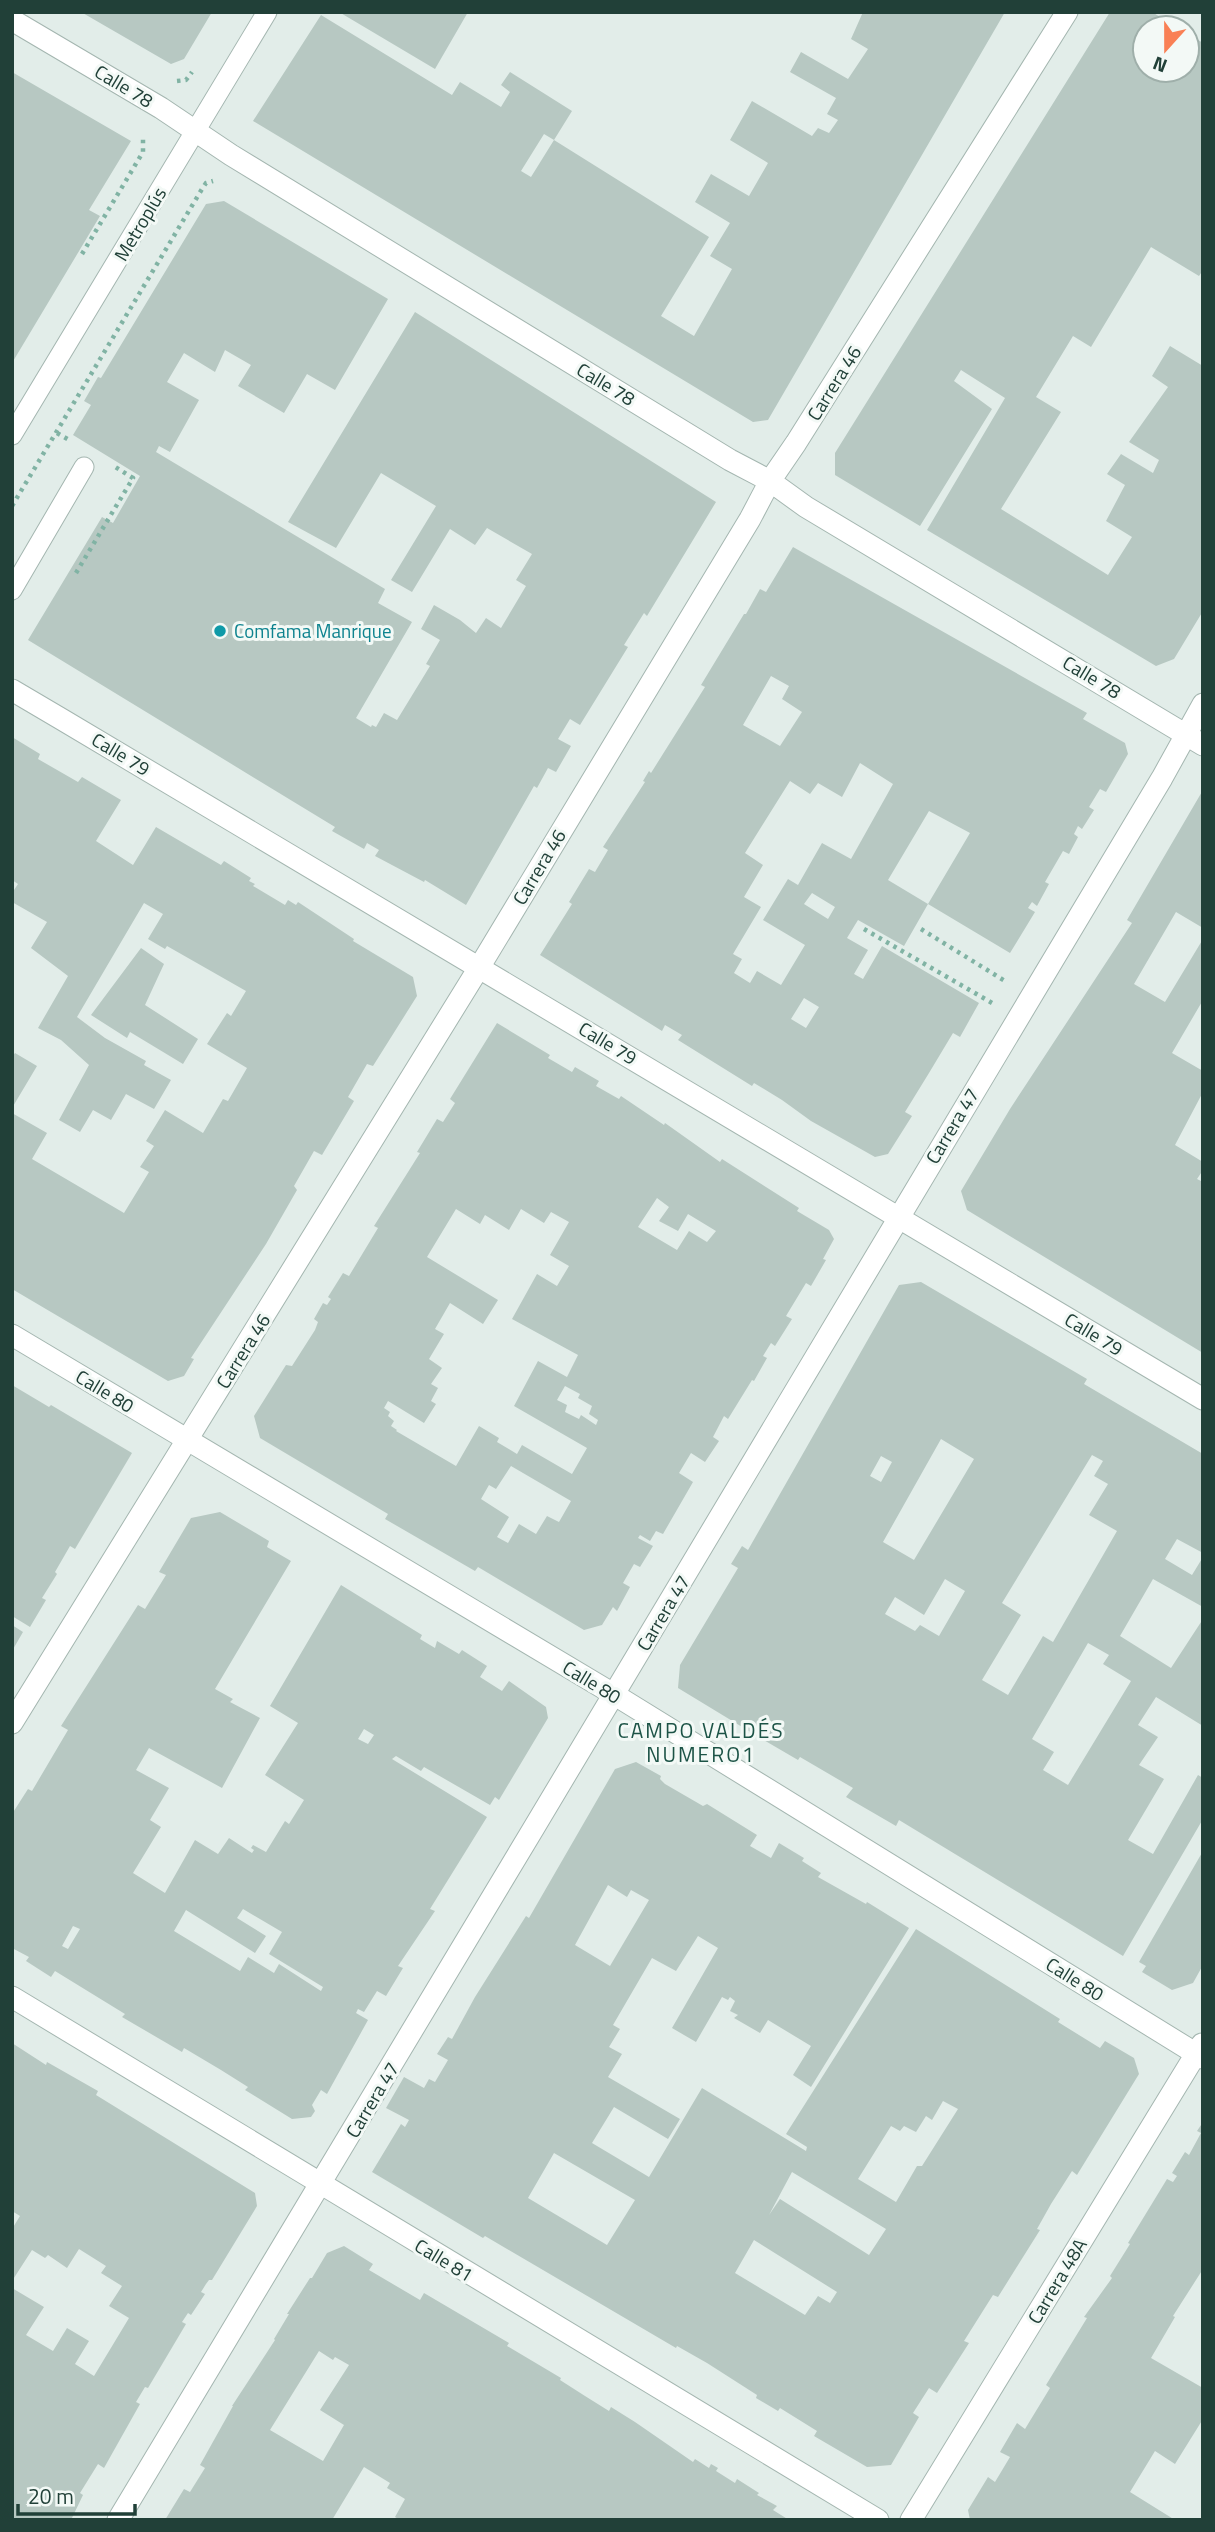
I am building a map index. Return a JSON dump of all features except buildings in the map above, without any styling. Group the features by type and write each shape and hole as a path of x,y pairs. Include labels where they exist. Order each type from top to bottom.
{"street":[{"name":"Carrera 46","path":"12,1723 480,966 751,519 770,481 1067,12"},
{"name":"Calle 78","path":"12,20 160,107 196,132 730,460 770,481 806,507 1195,739"},
{"name":"Calle 79","path":"12,690 480,966 1203,1399"},
{"name":"Carrera 47","path":"118,2520 615,1695 1030,996 1195,739 1203,704"},
{"name":"Calle 80","path":"12,1335 615,1695 1200,2052"},
{"name":"Calle 81","path":"12,1997 878,2520"},
{"name":"Carrera 48A","path":"911,2520 1200,2052"}],"lane":[{"name":"Metroplús","path":"12,435 267,12"},
{"path":"12,590 84,467"}],"path":[{"path":"81,257 143,152 144,136"},
{"path":"12,506 202,189 206,183 216,180"},
{"path":"864,929 1017,1018"},
{"path":"921,929 1030,996"}],"place":[{"name":"Comfama Manrique","path":"220,631"}],"district":[{"name":"CAMPO VALDÉS NUMERO1","path":"701,1743"}]}
